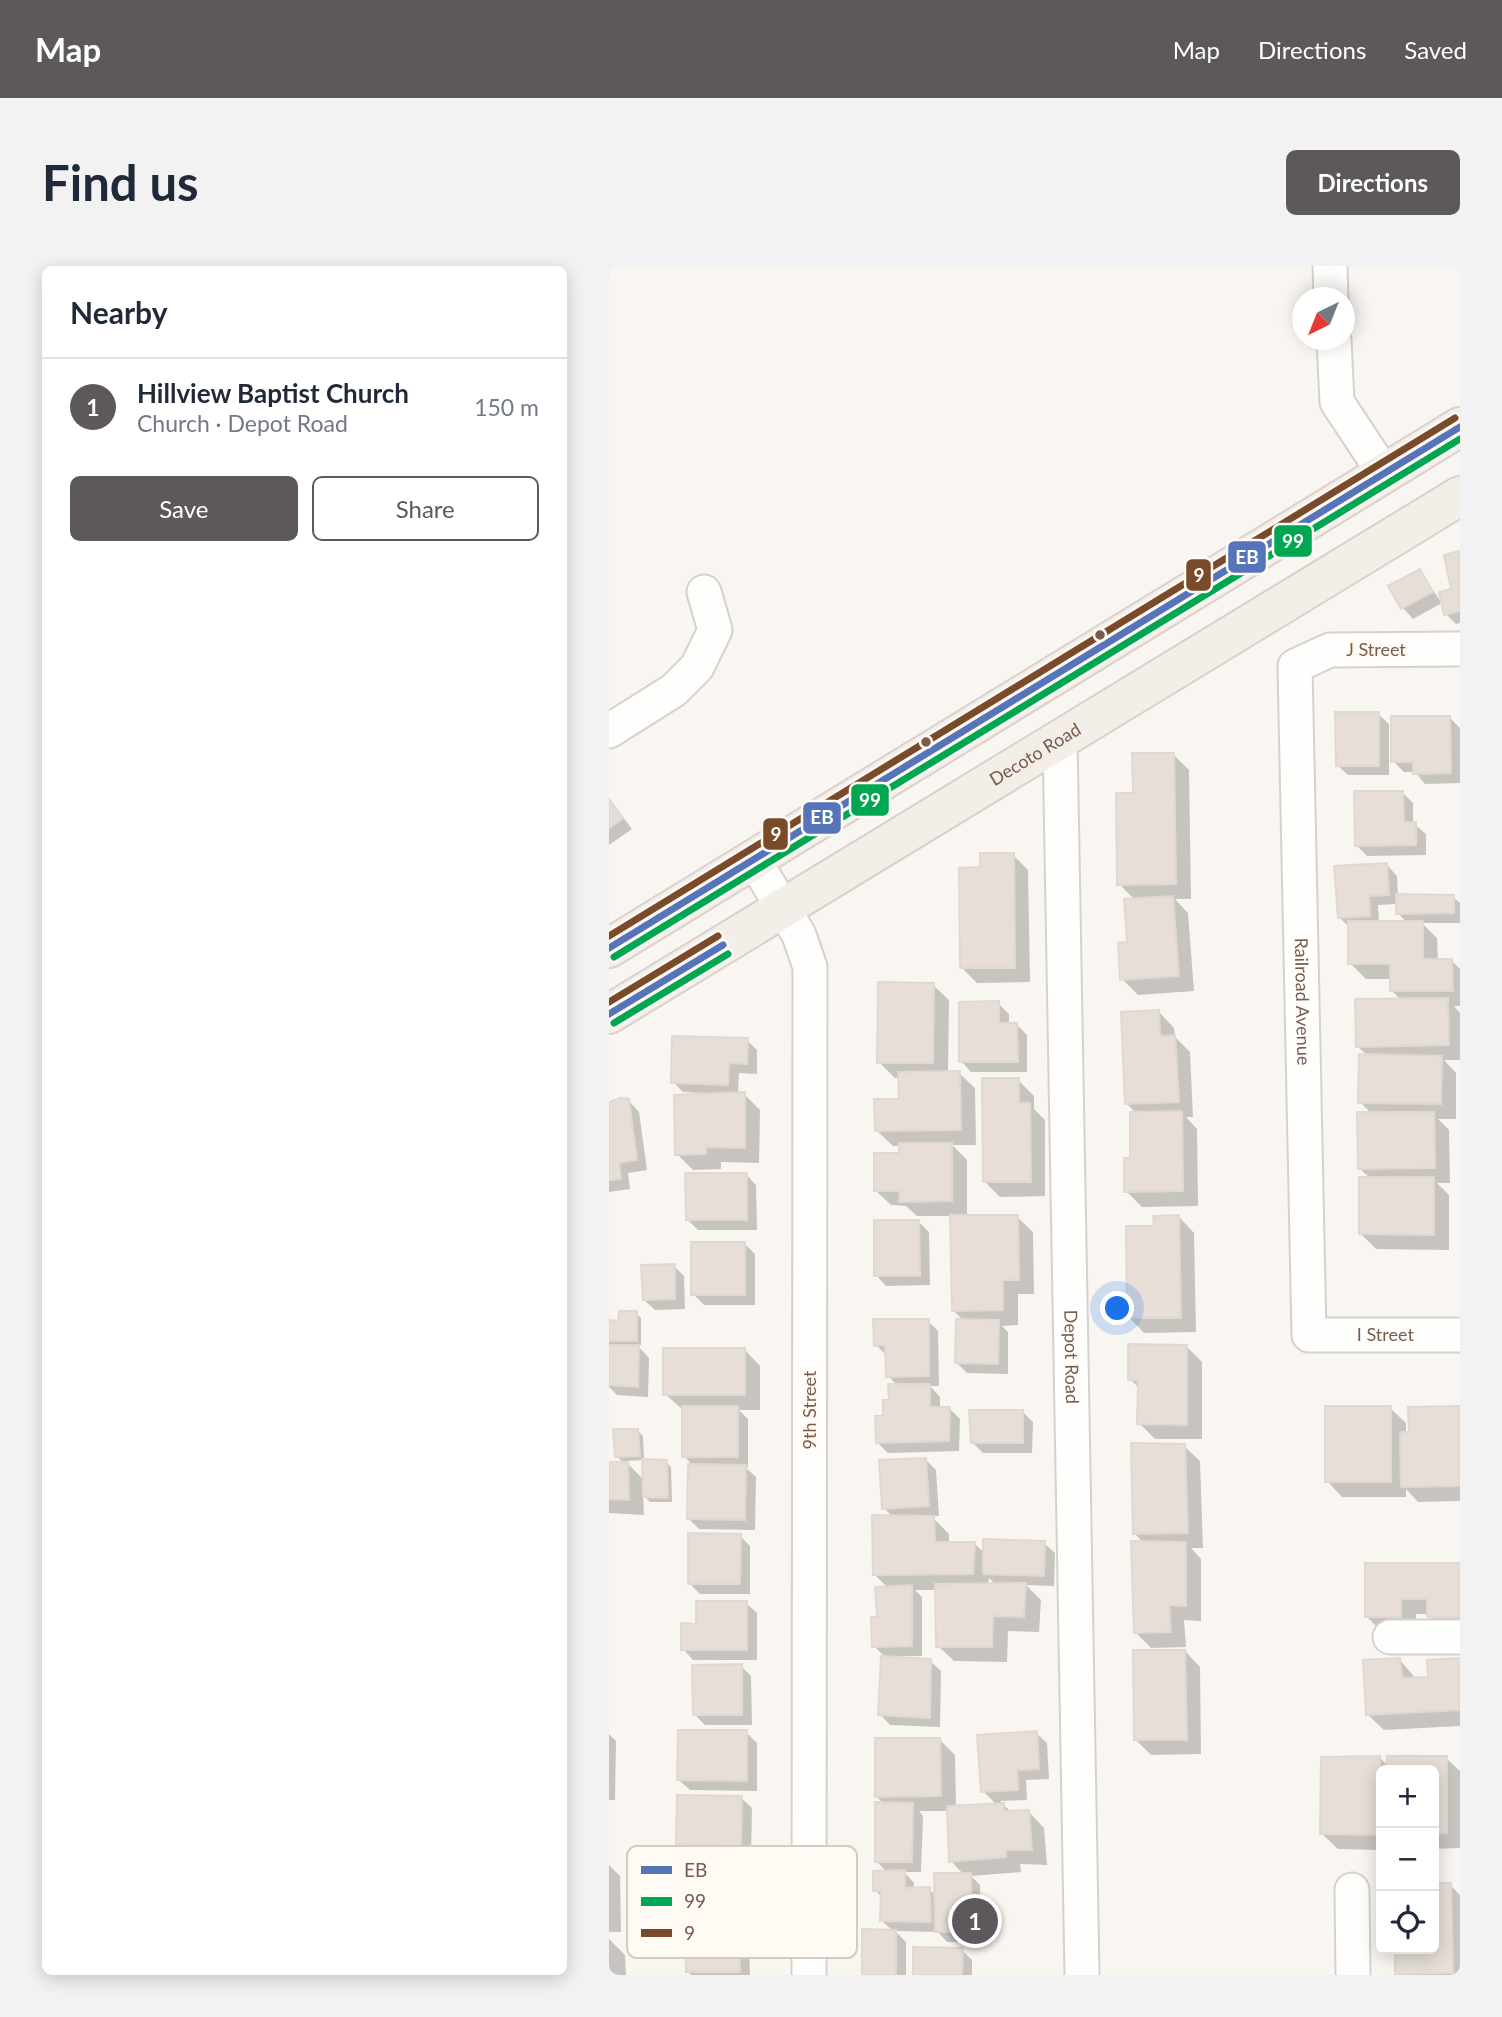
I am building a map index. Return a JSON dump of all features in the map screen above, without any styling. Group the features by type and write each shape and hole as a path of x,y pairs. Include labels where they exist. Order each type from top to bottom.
{"main road":[{"path":"609,948 1460,427"},
{"name":"Decoto Road","path":"609,1014 1460,496"}],"street":[{"path":"1330,266 1331,287"},
{"path":"1334,350 1337,402 1384,473"},
{"path":"609,731 674,690 697,667 715,630 704,592"},
{"name":"J Street","path":"1295,666 1330,650 1460,649"},
{"name":"Railroad Avenue","path":"1295,666 1309,1335"},
{"name":"Depot Road","path":"1060,739 1082,1975"},
{"name":"9th Street","path":"754,860 799,935 810,967 809,1846"},
{"name":"I Street","path":"1309,1335 1460,1335"},
{"path":"1390,1637 1460,1637"},
{"path":"1353,1890 1353,1975"}],"building":[{"path":"1460,551 1460,611 1444,615 1439,592 1451,589 1444,555"},
{"path":"1420,569 1433,592 1401,609 1388,586"},
{"path":"1335,712 1379,712 1379,766 1336,766"},
{"path":"1391,716 1450,716 1451,773 1413,774 1413,762 1391,762"},
{"path":"1132,753 1174,753 1176,884 1117,885 1116,793 1133,793"},
{"path":"1354,791 1403,791 1404,822 1416,822 1416,845 1355,846"},
{"path":"609,799 623,818 609,828"},
{"path":"980,853 1014,853 1015,968 960,968 959,868 980,867"},
{"path":"1387,863 1389,895 1369,896 1370,916 1338,918 1334,866"},
{"path":"1396,894 1454,895 1454,913 1396,914"},
{"path":"1173,896 1179,976 1120,980 1118,943 1127,942 1124,899"},
{"path":"1348,921 1423,921 1423,959 1452,959 1453,991 1390,991 1390,964 1348,964"},
{"path":"878,982 934,983 933,1063 877,1063"},
{"path":"1448,998 1449,1045 1356,1047 1355,999"},
{"path":"999,1001 999,1023 1017,1023 1018,1062 959,1062 959,1002"},
{"path":"1159,1010 1160,1036 1175,1035 1179,1102 1125,1104 1121,1012"},
{"path":"672,1036 748,1038 747,1064 729,1063 728,1085 671,1083"},
{"path":"1359,1054 1442,1056 1441,1104 1358,1103"},
{"path":"960,1071 961,1130 875,1131 874,1099 899,1099 898,1072"},
{"path":"982,1078 1019,1078 1019,1103 1030,1103 1031,1182 983,1182"},
{"path":"745,1092 745,1148 706,1147 706,1154 675,1155 674,1095"},
{"path":"620,1098 629,1099 637,1160 619,1163 621,1179 609,1180 609,1102"},
{"path":"1182,1111 1183,1191 1124,1192 1124,1158 1130,1158 1130,1112"},
{"path":"1357,1112 1434,1112 1435,1168 1358,1169"},
{"path":"899,1143 952,1143 952,1201 899,1202 900,1191 874,1191 874,1153 899,1153"},
{"path":"685,1173 747,1173 747,1220 686,1220"},
{"path":"1359,1177 1434,1177 1434,1235 1359,1234"},
{"path":"950,1215 1018,1215 1019,1280 1003,1280 1003,1310 952,1311"},
{"path":"1179,1215 1181,1318 1127,1318 1126,1226 1154,1226 1153,1216"},
{"path":"874,1220 919,1220 920,1276 874,1276"},
{"path":"691,1242 745,1242 745,1295 691,1295"},
{"path":"675,1264 675,1299 643,1300 641,1265"},
{"path":"619,1311 637,1311 637,1341 609,1341 609,1320 618,1321"},
{"path":"873,1319 929,1319 929,1376 886,1377 885,1345 874,1346"},
{"path":"956,1319 999,1320 998,1364 955,1363"},
{"path":"1128,1344 1187,1345 1187,1425 1137,1424 1138,1380 1128,1380"},
{"path":"609,1345 639,1345 638,1387 609,1385"},
{"path":"663,1348 745,1348 745,1395 663,1395"},
{"path":"888,1384 930,1384 930,1407 950,1407 949,1441 876,1443 875,1416 883,1416 883,1400 889,1400"},
{"path":"682,1406 738,1406 738,1457 682,1457"},
{"path":"1325,1406 1391,1406 1391,1482 1325,1482"},
{"path":"1460,1406 1460,1486 1401,1487 1400,1432 1409,1432 1408,1407"},
{"path":"969,1410 1023,1410 1023,1443 971,1443"},
{"path":"613,1429 638,1429 640,1456 615,1457"},
{"path":"1131,1443 1185,1444 1188,1533 1133,1534"},
{"path":"926,1458 929,1506 882,1509 879,1460"},
{"path":"642,1459 667,1460 668,1498 643,1497"},
{"path":"609,1462 628,1462 629,1500 609,1499"},
{"path":"688,1464 746,1465 745,1520 687,1519"},
{"path":"872,1515 934,1516 935,1542 975,1542 973,1574 873,1575"},
{"path":"688,1533 741,1534 740,1584 688,1584"},
{"path":"983,1539 1045,1541 1044,1576 983,1574"},
{"path":"1131,1541 1186,1542 1186,1606 1169,1605 1171,1632 1134,1633"},
{"path":"1365,1563 1460,1563 1460,1617 1427,1617 1427,1599 1401,1599 1401,1617 1365,1617"},
{"path":"1026,1583 1024,1617 993,1616 992,1647 936,1647 935,1584"},
{"path":"912,1585 912,1646 872,1647 871,1617 877,1617 875,1587"},
{"path":"696,1601 747,1601 747,1650 681,1650 681,1623 696,1624"},
{"path":"1133,1650 1185,1650 1187,1740 1134,1740"},
{"path":"881,1656 931,1659 930,1718 878,1715"},
{"path":"1400,1658 1402,1678 1428,1677 1427,1660 1460,1658 1460,1710 1366,1715 1363,1660"},
{"path":"742,1664 742,1715 693,1715 692,1665"},
{"path":"678,1730 747,1730 747,1781 677,1780"},
{"path":"1037,1731 1039,1769 1017,1770 1018,1790 981,1792 977,1735"},
{"path":"875,1738 940,1738 941,1796 875,1797"},
{"path":"1380,1756 1380,1765 1376,1765 1376,1835 1320,1834 1321,1757"},
{"path":"1387,1756 1447,1756 1447,1833 1439,1834 1439,1765 1387,1765"},
{"path":"677,1795 742,1796 741,1846 676,1844"},
{"path":"875,1802 913,1803 912,1862 875,1862"},
{"path":"1004,1803 1004,1811 1029,1810 1032,1850 1006,1850 1006,1857 949,1862 947,1806"},
{"path":"905,1870 905,1888 930,1887 931,1922 880,1921 881,1891 873,1891 873,1871"},
{"path":"934,1873 971,1873 972,1932 935,1932"},
{"path":"1439,1883 1451,1883 1453,1973 1395,1974 1395,1954 1439,1954"},
{"path":"862,1929 896,1930 896,1975 862,1975"},
{"path":"913,1947 963,1948 962,1975 913,1975"},
{"path":"686,1958 740,1958 740,1972 686,1972"}],"transit line":[{"name":"9","path":"609,936 1455,418"},
{"name":"EB","path":"609,948 1460,427"},
{"name":"99","path":"614,957 1460,439"},
{"name":"9","path":"609,1002 718,936"},
{"name":"EB","path":"609,1014 723,945"},
{"name":"99","path":"614,1023 728,954"}],"place":[{"name":"Hillview Baptist Church","path":"975,1921"}]}
